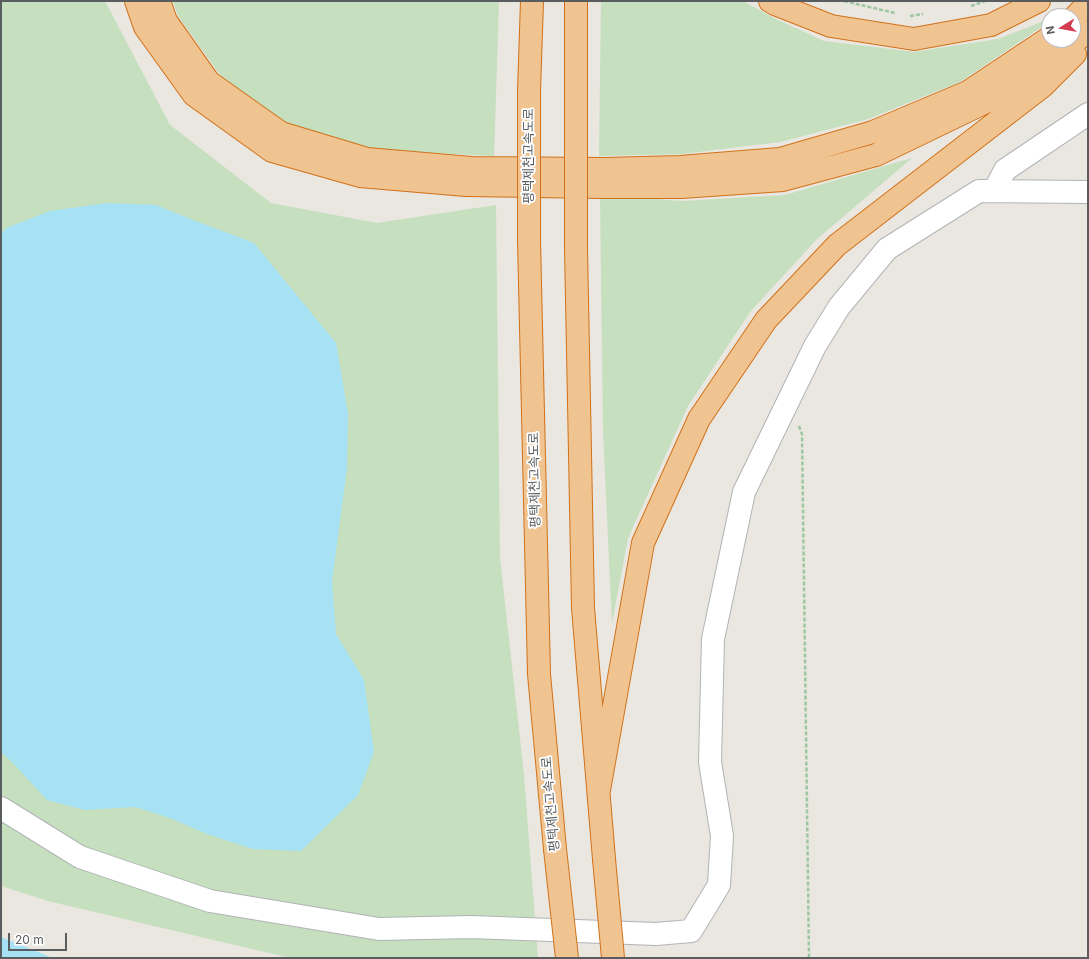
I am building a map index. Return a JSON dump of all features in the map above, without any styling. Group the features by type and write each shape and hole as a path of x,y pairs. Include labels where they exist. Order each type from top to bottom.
{"highway":[{"path":"136,1 145,27 194,95 272,151 360,176 466,185 602,188 681,187 783,180 876,155 990,100 1088,32"},
{"path":"160,1 166,21 209,82 281,133 367,159 471,168 605,169 680,167 780,159 873,132 968,92 1041,43"},
{"name":"평택제천고속도로","path":"532,1 529,91 529,240 540,674 555,849 567,958"},
{"path":"576,1 576,248 583,608 613,958"},
{"path":"770,1 831,26 914,40 991,25 1039,1"},
{"path":"1081,10 1088,3"},
{"path":"599,790 643,543 699,419 766,320 837,245 1043,86 1088,40"}],"street":[{"path":"994,191 1005,170 1088,114"},
{"path":"1,808 80,857 210,901 379,929 471,927 656,934 691,931 719,885 722,836 710,762 713,639 744,492 815,346 839,308 887,248 979,191 1088,192"}],"path":[{"path":"844,1 900,14"},
{"path":"967,7 986,1"},
{"path":"907,16 923,14"},
{"path":"788,400 802,434 810,958"}],"green space":[{"path":"1,1 105,1 170,125 271,203 377,223 496,205 500,558 524,775 538,958 290,958 48,901 1,886"},
{"path":"173,1 499,1 494,156 366,150 286,123 221,76 178,16"},
{"path":"601,1 743,1 776,19 824,41 914,52 998,39 1041,22 1041,27 960,82 868,119 780,142 682,154 599,156"},
{"path":"912,158 816,240 750,312 688,406 628,538 612,623 603,431 600,195 682,201 785,195"}],"water":[{"path":"107,203 156,205 254,243 336,343 348,413 347,468 332,581 336,634 364,680 374,752 358,795 301,851 253,849 207,834 170,818 135,807 85,810 47,800 1,752 1,234 6,228 50,211"},
{"path":"1,937 53,958 1,958"}]}
